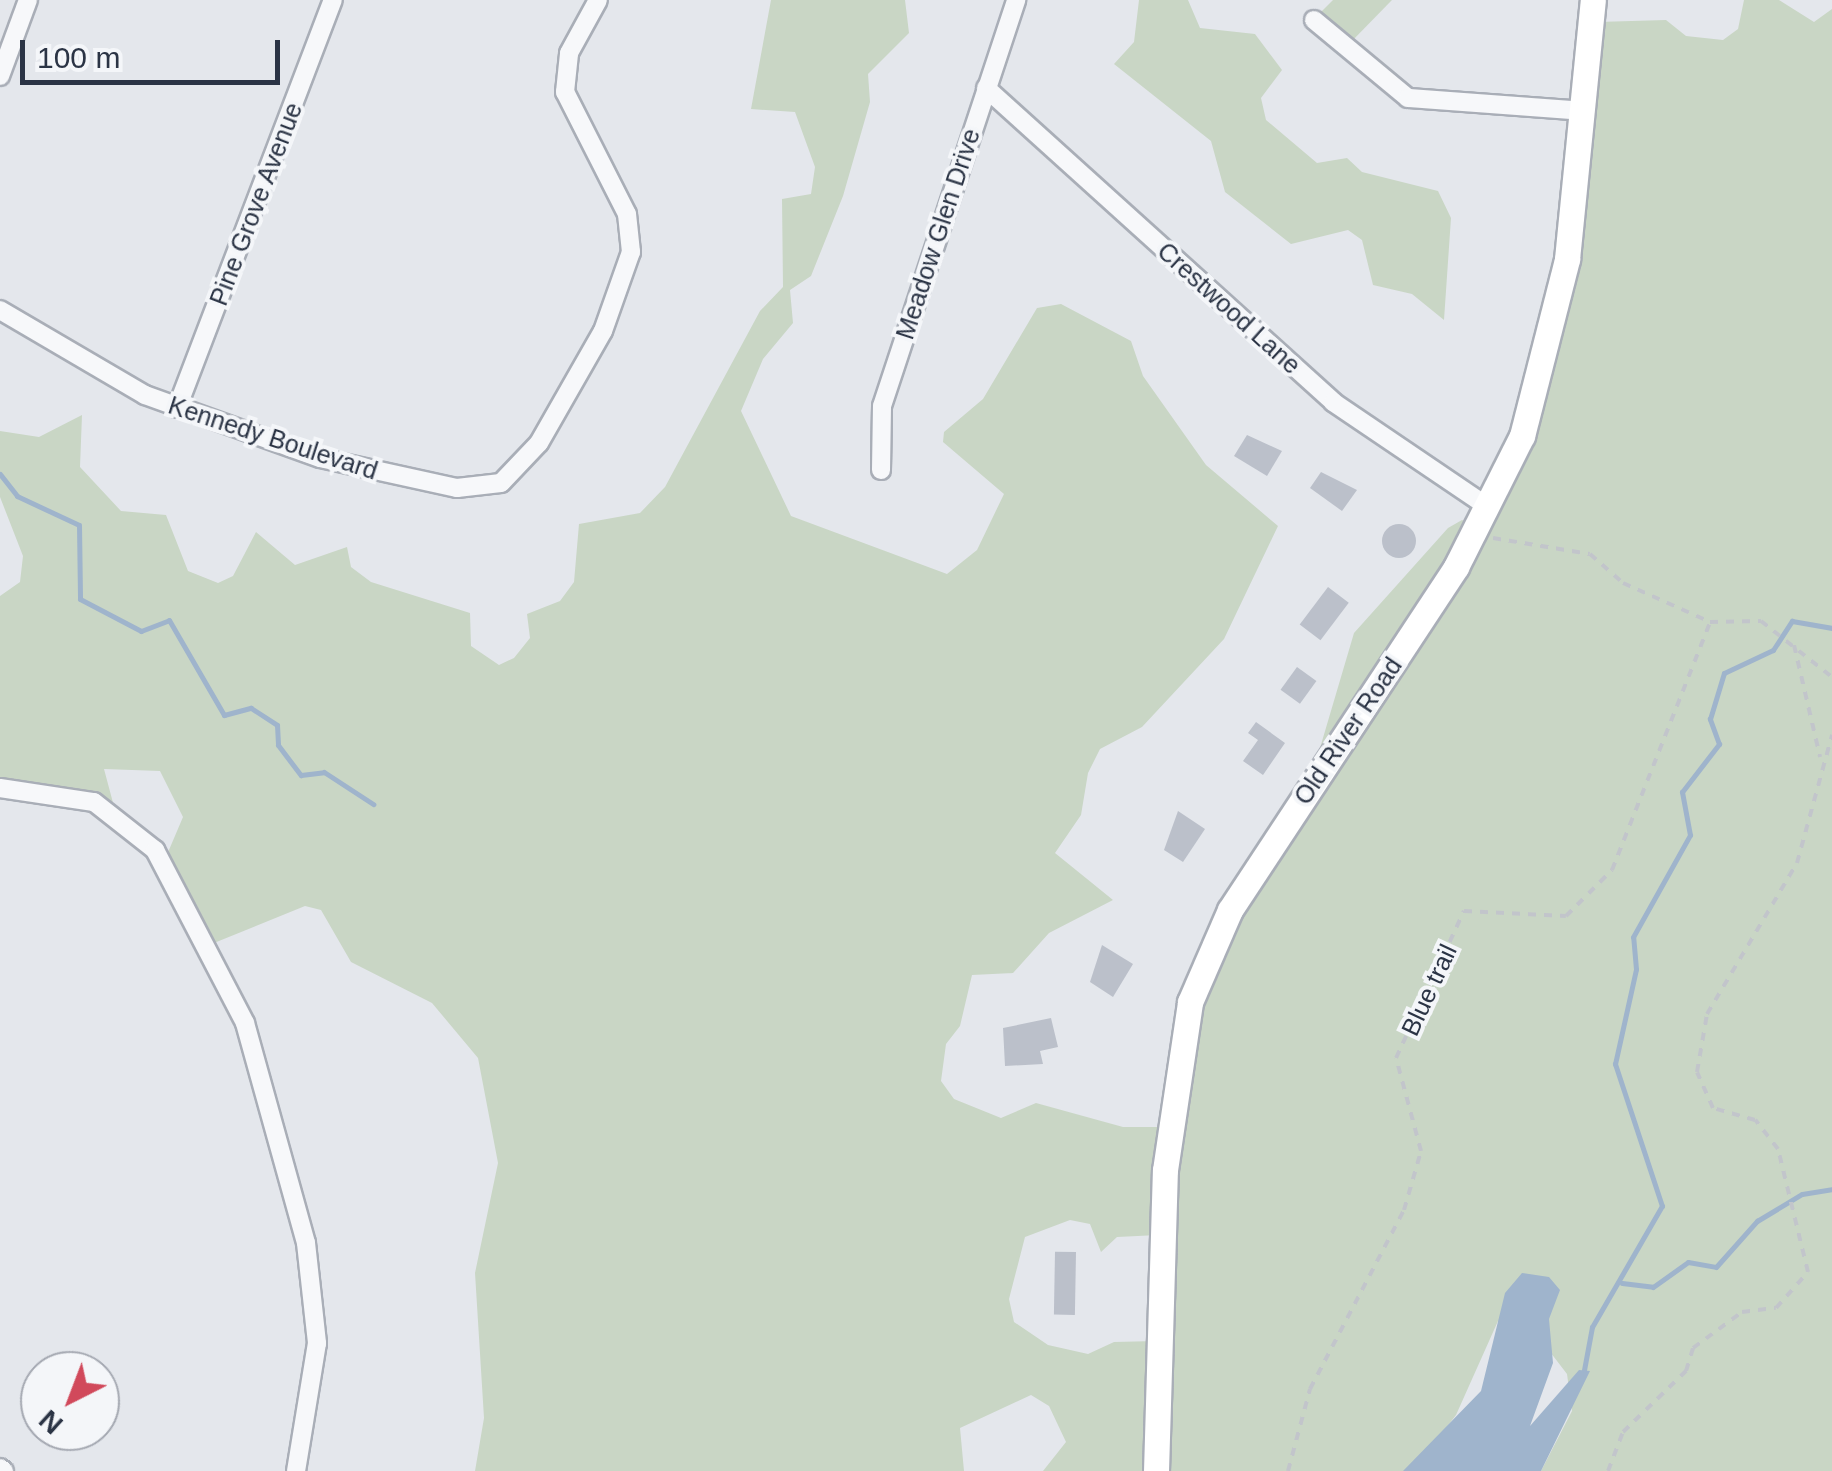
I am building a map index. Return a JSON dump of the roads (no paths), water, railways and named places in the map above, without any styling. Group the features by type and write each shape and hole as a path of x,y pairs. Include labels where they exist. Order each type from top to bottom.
{"main road":[{"name":"Old River Road","path":"1156,1471 1165,1170 1198,976 1230,910 1483,517 1548,351 1583,111 1593,0"}],"street":[{"path":"0,76 28,0"},
{"name":"Pine Grove Avenue","path":"177,408 332,0"},
{"name":"Kennedy Boulevard","path":"0,310 177,408 402,480 481,491 521,470 603,331 631,252 627,214 565,92 569,53 598,0"},
{"name":"Meadow Glen Drive","path":"881,470 882,406 1016,0"},
{"path":"1314,20 1408,98 1583,111"},
{"name":"Crestwood Lane","path":"986,88 1333,402 1483,517"},
{"path":"0,788 94,802 156,850 245,1023 281,1132 310,1278 318,1343 296,1471"}],"water":[{"path":"1522,1273 1549,1277 1560,1290 1549,1319 1553,1363 1530,1426 1579,1370 1590,1371 1541,1471 1403,1471 1481,1391 1505,1293"}],"waterway":[{"path":"0,474 17,496 79,525 80,599 141,631 169,620 224,715 251,708 277,725 278,745 301,775 324,772 373,804"},
{"path":"1584,1370 1592,1327 1662,1206 1615,1064 1636,969 1633,937 1690,835 1682,792 1719,744 1710,719 1724,673 1773,650 1792,621 1832,628"},
{"path":"1622,1283 1653,1287 1688,1262 1716,1267 1757,1221 1802,1194 1832,1189"}]}
